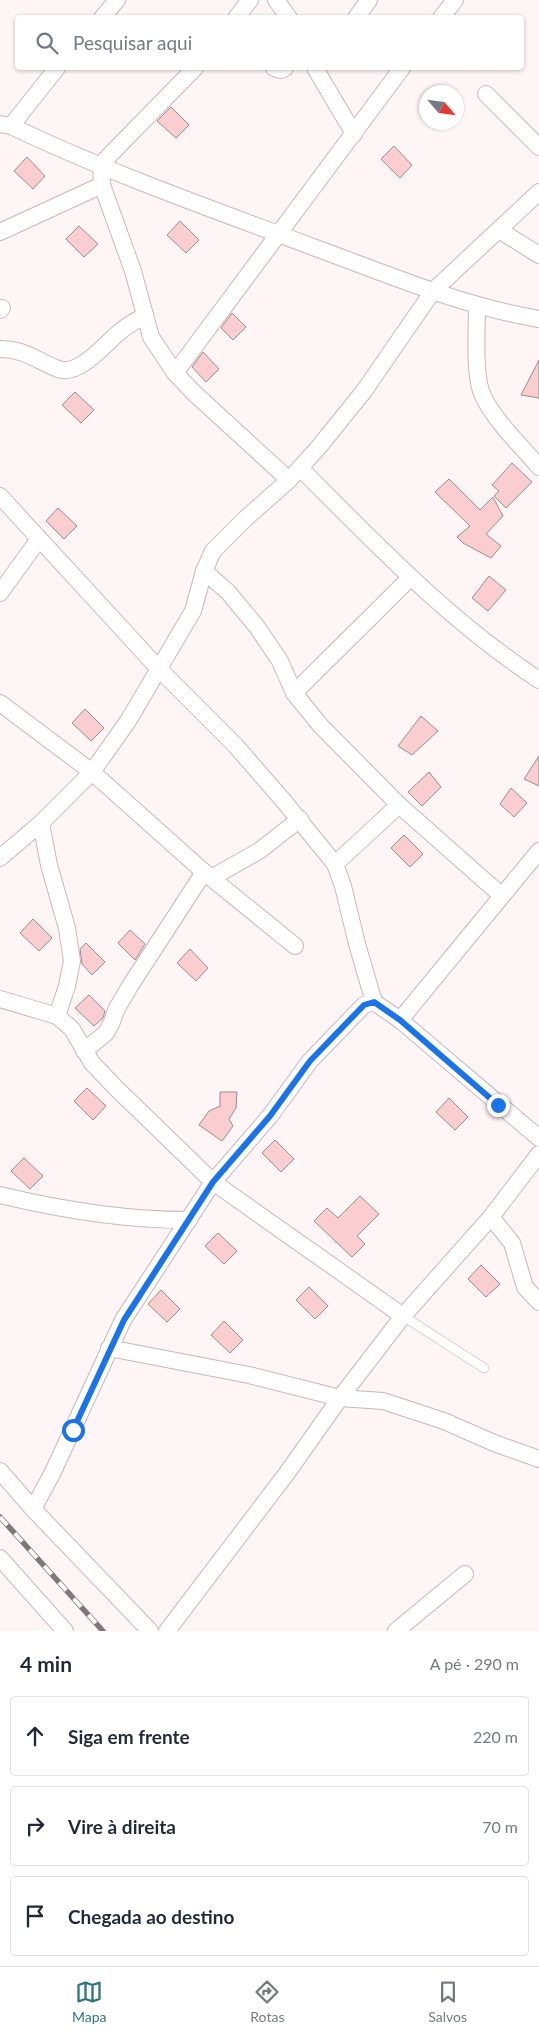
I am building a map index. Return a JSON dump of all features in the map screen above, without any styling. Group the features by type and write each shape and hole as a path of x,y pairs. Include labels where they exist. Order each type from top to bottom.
{"street":[{"path":"105,15 118,0"},
{"path":"238,15 250,0"},
{"path":"276,0 287,15"},
{"path":"358,15 369,0"},
{"path":"443,15 455,0"},
{"path":"55,70 6,125 183,199 433,291 477,306 539,319"},
{"path":"193,70 101,164 102,185 133,271 151,337 175,373 193,392 294,474 461,622 516,665 539,680"},
{"path":"316,70 354,134"},
{"path":"175,373 401,70"},
{"path":"486,94 539,147"},
{"path":"0,232 102,185"},
{"path":"0,858 41,823 92,772 128,721 194,611 204,571 214,551 245,518 294,474 318,448 364,391 433,291 539,192"},
{"path":"499,230 539,255"},
{"path":"477,306 476,343 481,390 491,410 539,467"},
{"path":"0,349 20,351 60,370 68,371 93,356 122,329 145,315"},
{"path":"0,496 159,670 235,745 300,819 335,864 343,886 374,1002 400,1020 539,1138"},
{"path":"0,593 39,539"},
{"path":"204,571 228,592 257,627 280,662 294,693 320,725 399,805 502,896"},
{"path":"294,693 410,578"},
{"path":"0,703 92,772 207,875 295,946"},
{"path":"335,864 399,805"},
{"path":"84,1051 106,1033 116,1010 130,986 207,875 259,851 300,819"},
{"path":"41,823 49,865 67,928 72,961 67,986 57,1016"},
{"path":"400,1020 539,851"},
{"path":"0,999 57,1016 72,1029 84,1051 116,1088 213,1182 403,1316"},
{"path":"32,1509 52,1474 109,1348 124,1320 213,1182 270,1116 310,1061 354,1014 364,1005 374,1002"},
{"path":"167,1631 403,1316 491,1217 539,1154"},
{"path":"0,1195 50,1208 151,1220 189,1220"},
{"path":"491,1217 512,1243 525,1287 539,1302"},
{"path":"109,1348 249,1374 340,1398 383,1401 539,1458"},
{"path":"0,1471 32,1509 150,1631"},
{"path":"0,1558 65,1631"},
{"path":"396,1631 465,1574"}],"lane":[{"path":"403,1316 484,1368"}],"building":[{"path":"171,107 189,125 176,138 157,121"},
{"path":"394,146 412,165 400,178 381,159"},
{"path":"27,157 45,176 33,189 14,171"},
{"path":"180,221 199,240 186,253 167,235"},
{"path":"79,226 98,244 84,257 66,239"},
{"path":"232,313 246,327 233,340 221,328"},
{"path":"203,352 219,369 206,382 192,367"},
{"path":"539,360 539,398 521,395"},
{"path":"75,392 94,410 81,423 62,405"},
{"path":"512,463 532,482 506,508 494,496 499,491 492,485"},
{"path":"449,479 480,510 493,497 503,516 486,534 501,546 491,558 463,543 457,537 470,526 435,492"},
{"path":"58,508 77,526 64,539 46,521"},
{"path":"489,576 506,590 488,611 472,598"},
{"path":"85,709 104,728 91,741 72,723"},
{"path":"421,716 438,731 412,755 398,746"},
{"path":"539,756 539,786 524,779"},
{"path":"429,772 441,787 422,806 408,792"},
{"path":"511,788 527,803 514,817 500,804"},
{"path":"404,835 423,854 410,867 391,848"},
{"path":"33,919 52,938 39,951 20,933"},
{"path":"130,930 145,944 135,960 118,943"},
{"path":"86,943 105,962 92,975 82,964 80,949"},
{"path":"190,949 208,968 196,981 177,963"},
{"path":"89,995 105,1011 103,1018 94,1026 75,1008"},
{"path":"87,1088 106,1106 93,1120 74,1101"},
{"path":"220,1092 237,1092 236,1108 229,1119 233,1126 222,1141 199,1125 209,1111 220,1106"},
{"path":"449,1098 468,1117 455,1130 436,1112"},
{"path":"275,1140 294,1159 281,1172 262,1153"},
{"path":"24,1158 43,1176 30,1189 11,1171"},
{"path":"360,1196 379,1214 357,1236 365,1244 352,1257 314,1221 327,1208 338,1218"},
{"path":"218,1233 237,1251 224,1264 205,1246"},
{"path":"481,1265 500,1284 486,1297 468,1279"},
{"path":"309,1287 328,1306 315,1319 296,1300"},
{"path":"161,1290 180,1309 167,1322 148,1304"},
{"path":"224,1321 243,1340 230,1353 211,1335"}],"railway":[{"path":"0,1517 103,1631"}],"route":[{"path":"73,1430 109,1348 124,1320 213,1182 270,1116 310,1061 364,1005 374,1002 400,1020 498,1105"}]}
